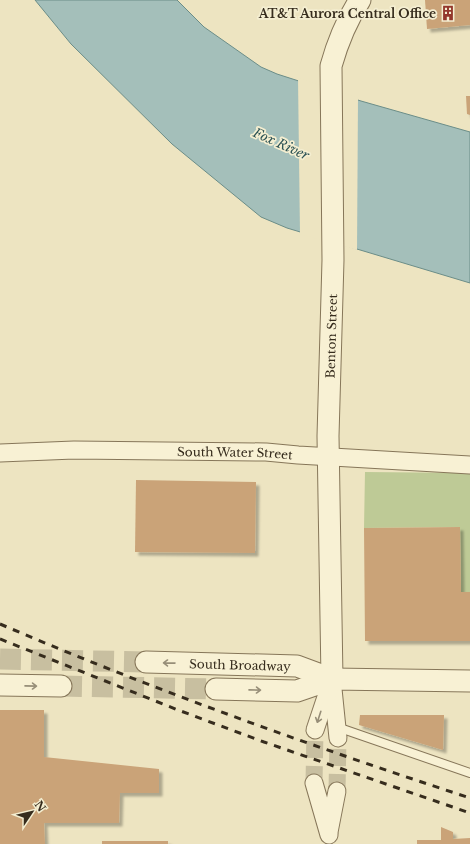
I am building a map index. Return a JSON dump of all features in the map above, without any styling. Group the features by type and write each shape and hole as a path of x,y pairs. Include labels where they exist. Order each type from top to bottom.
{"street":[{"name":"Benton Street","path":"332,679 329,456 333,260 331,66 337,43 346,22 360,0"},
{"name":"South Water Street","path":"0,453 74,450 206,450 266,452 470,465"},
{"name":"South Broadway","path":"146,662 297,666 332,679 470,681"},
{"name":"South Broadway","path":"216,689 297,691 332,679"},
{"path":"315,730 332,679"},
{"path":"332,679 337,732"},
{"path":"0,685 61,686"},
{"path":"314,783 328,840"},
{"path":"328,840 337,791"}],"lane":[{"path":"337,732 470,773"}],"green space":[{"path":"365,472 470,473 470,592 461,592 460,527 364,528"}],"water":[{"name":"Fox River","path":"35,0 177,0 204,27 261,67 277,74 361,101 470,132 470,283 287,228 261,217 172,144 71,44"}],"pier":[{"path":"298,78 358,98 357,250 300,234"}],"building":[{"name":"AT&T Aurora Central Office","path":"425,0 470,0 470,25 427,29"},
{"path":"466,96 470,96 470,115 467,114"},
{"path":"136,480 256,482 255,553 135,552"},
{"path":"460,527 461,592 470,592 470,641 365,641 364,528"},
{"path":"0,710 44,710 44,757 159,769 159,793 120,793 119,823 44,823 45,844 0,844"},
{"path":"360,715 444,715 443,750 359,725"},
{"path":"441,827 453,832 453,839 470,838 470,844 417,844 417,840 441,840"},
{"path":"102,841 168,841 168,844 102,844"}],"tunnel":[{"path":"0,659 146,662"},
{"path":"61,686 216,689"},
{"path":"314,783 315,730"},
{"path":"337,791 338,738"}],"railway":[{"path":"0,624 116,672 233,716 470,798"},
{"path":"0,639 178,710 264,742 470,813"}],"place":[{"name":"AT&T Aurora Central Office","path":"448,13"}]}
